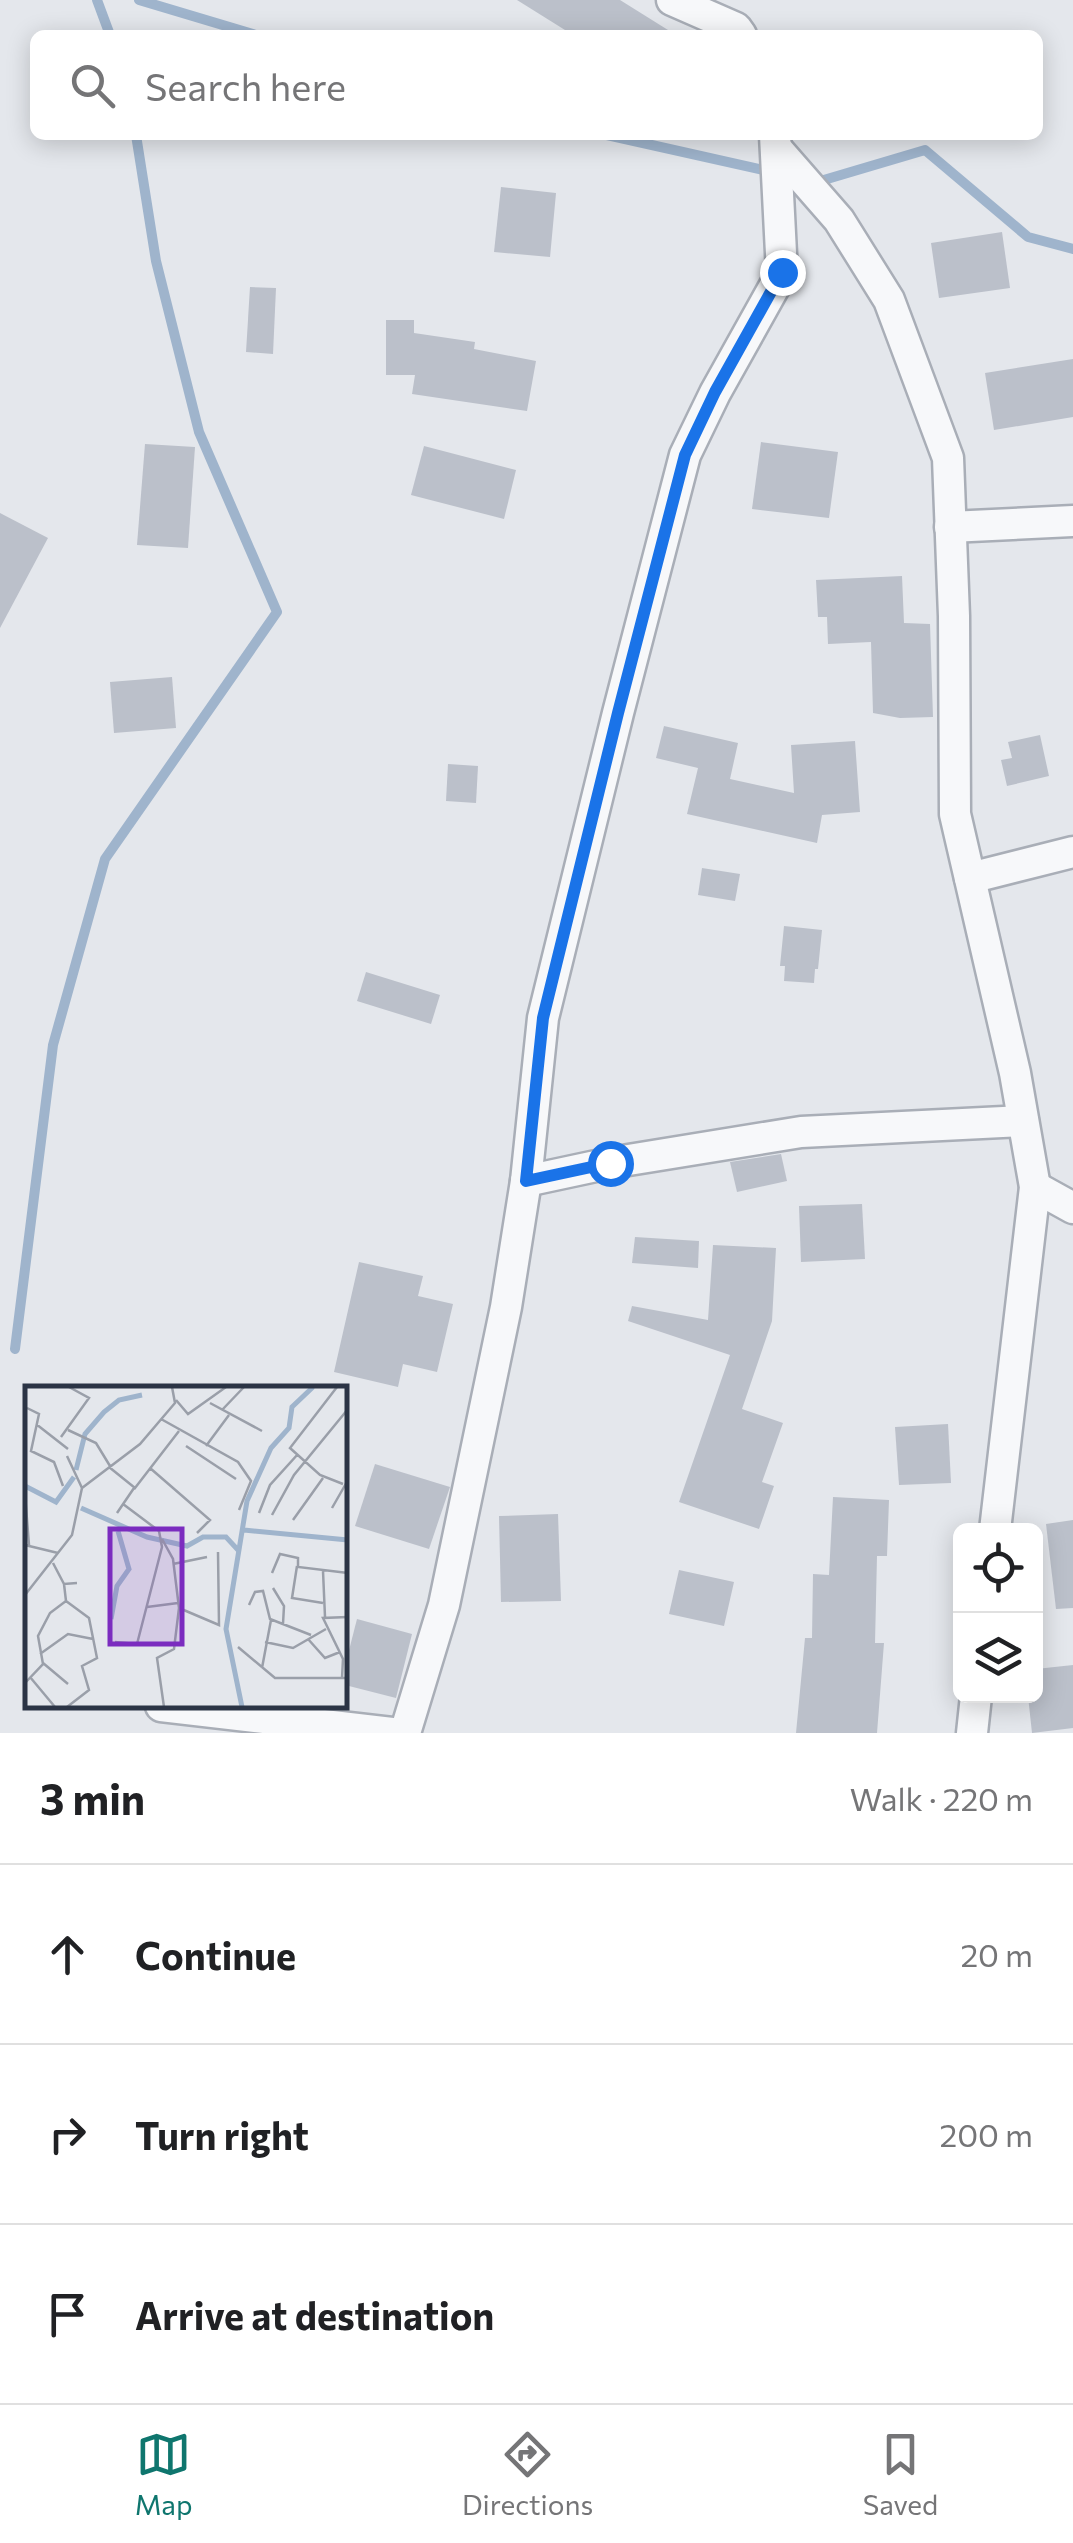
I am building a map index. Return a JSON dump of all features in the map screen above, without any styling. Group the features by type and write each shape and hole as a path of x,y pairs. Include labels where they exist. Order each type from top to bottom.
{"street":[{"path":"672,0 738,30"},
{"path":"776,142 839,220 889,300 948,458 955,814 1015,1073 1035,1187 996,1523"},
{"path":"404,1733 444,1605 506,1307 526,1181 543,1018 618,713 685,455 782,272 776,142"},
{"path":"950,527 1073,521"},
{"path":"970,878 1073,852"},
{"path":"526,1181 801,1132 1023,1121"},
{"path":"1035,1187 1073,1208"},
{"path":"972,1733 975,1703"},
{"path":"178,1708 392,1733"}],"building":[{"path":"517,0 620,0 668,30 565,30"},
{"path":"501,187 556,193 550,257 494,252"},
{"path":"1002,232 1010,288 939,298 931,243"},
{"path":"250,287 276,288 273,354 246,352"},
{"path":"386,320 414,320 414,333 475,342 474,349 536,361 527,411 412,394 415,375 386,375"},
{"path":"1073,359 1073,417 994,430 985,373"},
{"path":"761,442 838,452 829,518 752,509"},
{"path":"145,444 195,447 188,548 137,545"},
{"path":"424,446 516,470 504,519 411,495"},
{"path":"0,513 48,538 0,628"},
{"path":"902,576 904,623 930,624 933,717 900,718 873,713 871,642 828,644 827,617 818,617 816,580"},
{"path":"172,677 176,728 114,733 110,682"},
{"path":"664,726 738,743 730,779 794,793 791,745 855,741 860,812 822,815 817,843 687,814 698,768 656,758"},
{"path":"1040,735 1049,776 1007,786 1001,760 1012,758 1008,742"},
{"path":"448,764 478,766 476,803 446,801"},
{"path":"702,868 740,874 735,901 698,895"},
{"path":"784,926 822,930 814,983 784,981 785,966 780,966"},
{"path":"366,972 440,995 431,1024 357,1001"},
{"path":"781,1154 787,1181 737,1192 730,1162"},
{"path":"862,1204 865,1259 801,1262 799,1206"},
{"path":"635,1237 699,1241 698,1268 632,1263"},
{"path":"713,1245 776,1248 772,1321 742,1409 783,1423 762,1482 774,1486 759,1529 679,1502 730,1355 628,1321 632,1306 708,1320"},
{"path":"359,1262 423,1276 418,1296 453,1304 437,1372 403,1364 398,1387 334,1372"},
{"path":"948,1424 951,1483 899,1485 895,1427"},
{"path":"375,1464 450,1487 429,1549 355,1526"},
{"path":"833,1497 889,1500 887,1556 877,1556 875,1643 884,1643 877,1733 796,1733 805,1638 812,1638 813,1574 829,1575"},
{"path":"558,1514 561,1601 501,1602 499,1516"},
{"path":"1073,1520 1073,1608 1056,1609 1046,1524"},
{"path":"679,1570 734,1582 724,1626 669,1614"},
{"path":"357,1619 412,1634 396,1698 348,1686 348,1654"},
{"path":"1073,1665 1073,1728 1032,1733 1029,1703 1043,1703 1043,1668"}],"waterway":[{"path":"97,0 108,30"},
{"path":"139,0 239,30"},
{"path":"15,1349 53,1045 105,859 277,612 199,432 156,261 137,140"},
{"path":"629,140 772,172"},
{"path":"813,181 925,150 1028,237 1073,249"}],"route":[{"path":"610,1163 526,1181 543,1018 685,455 782,272"}]}
